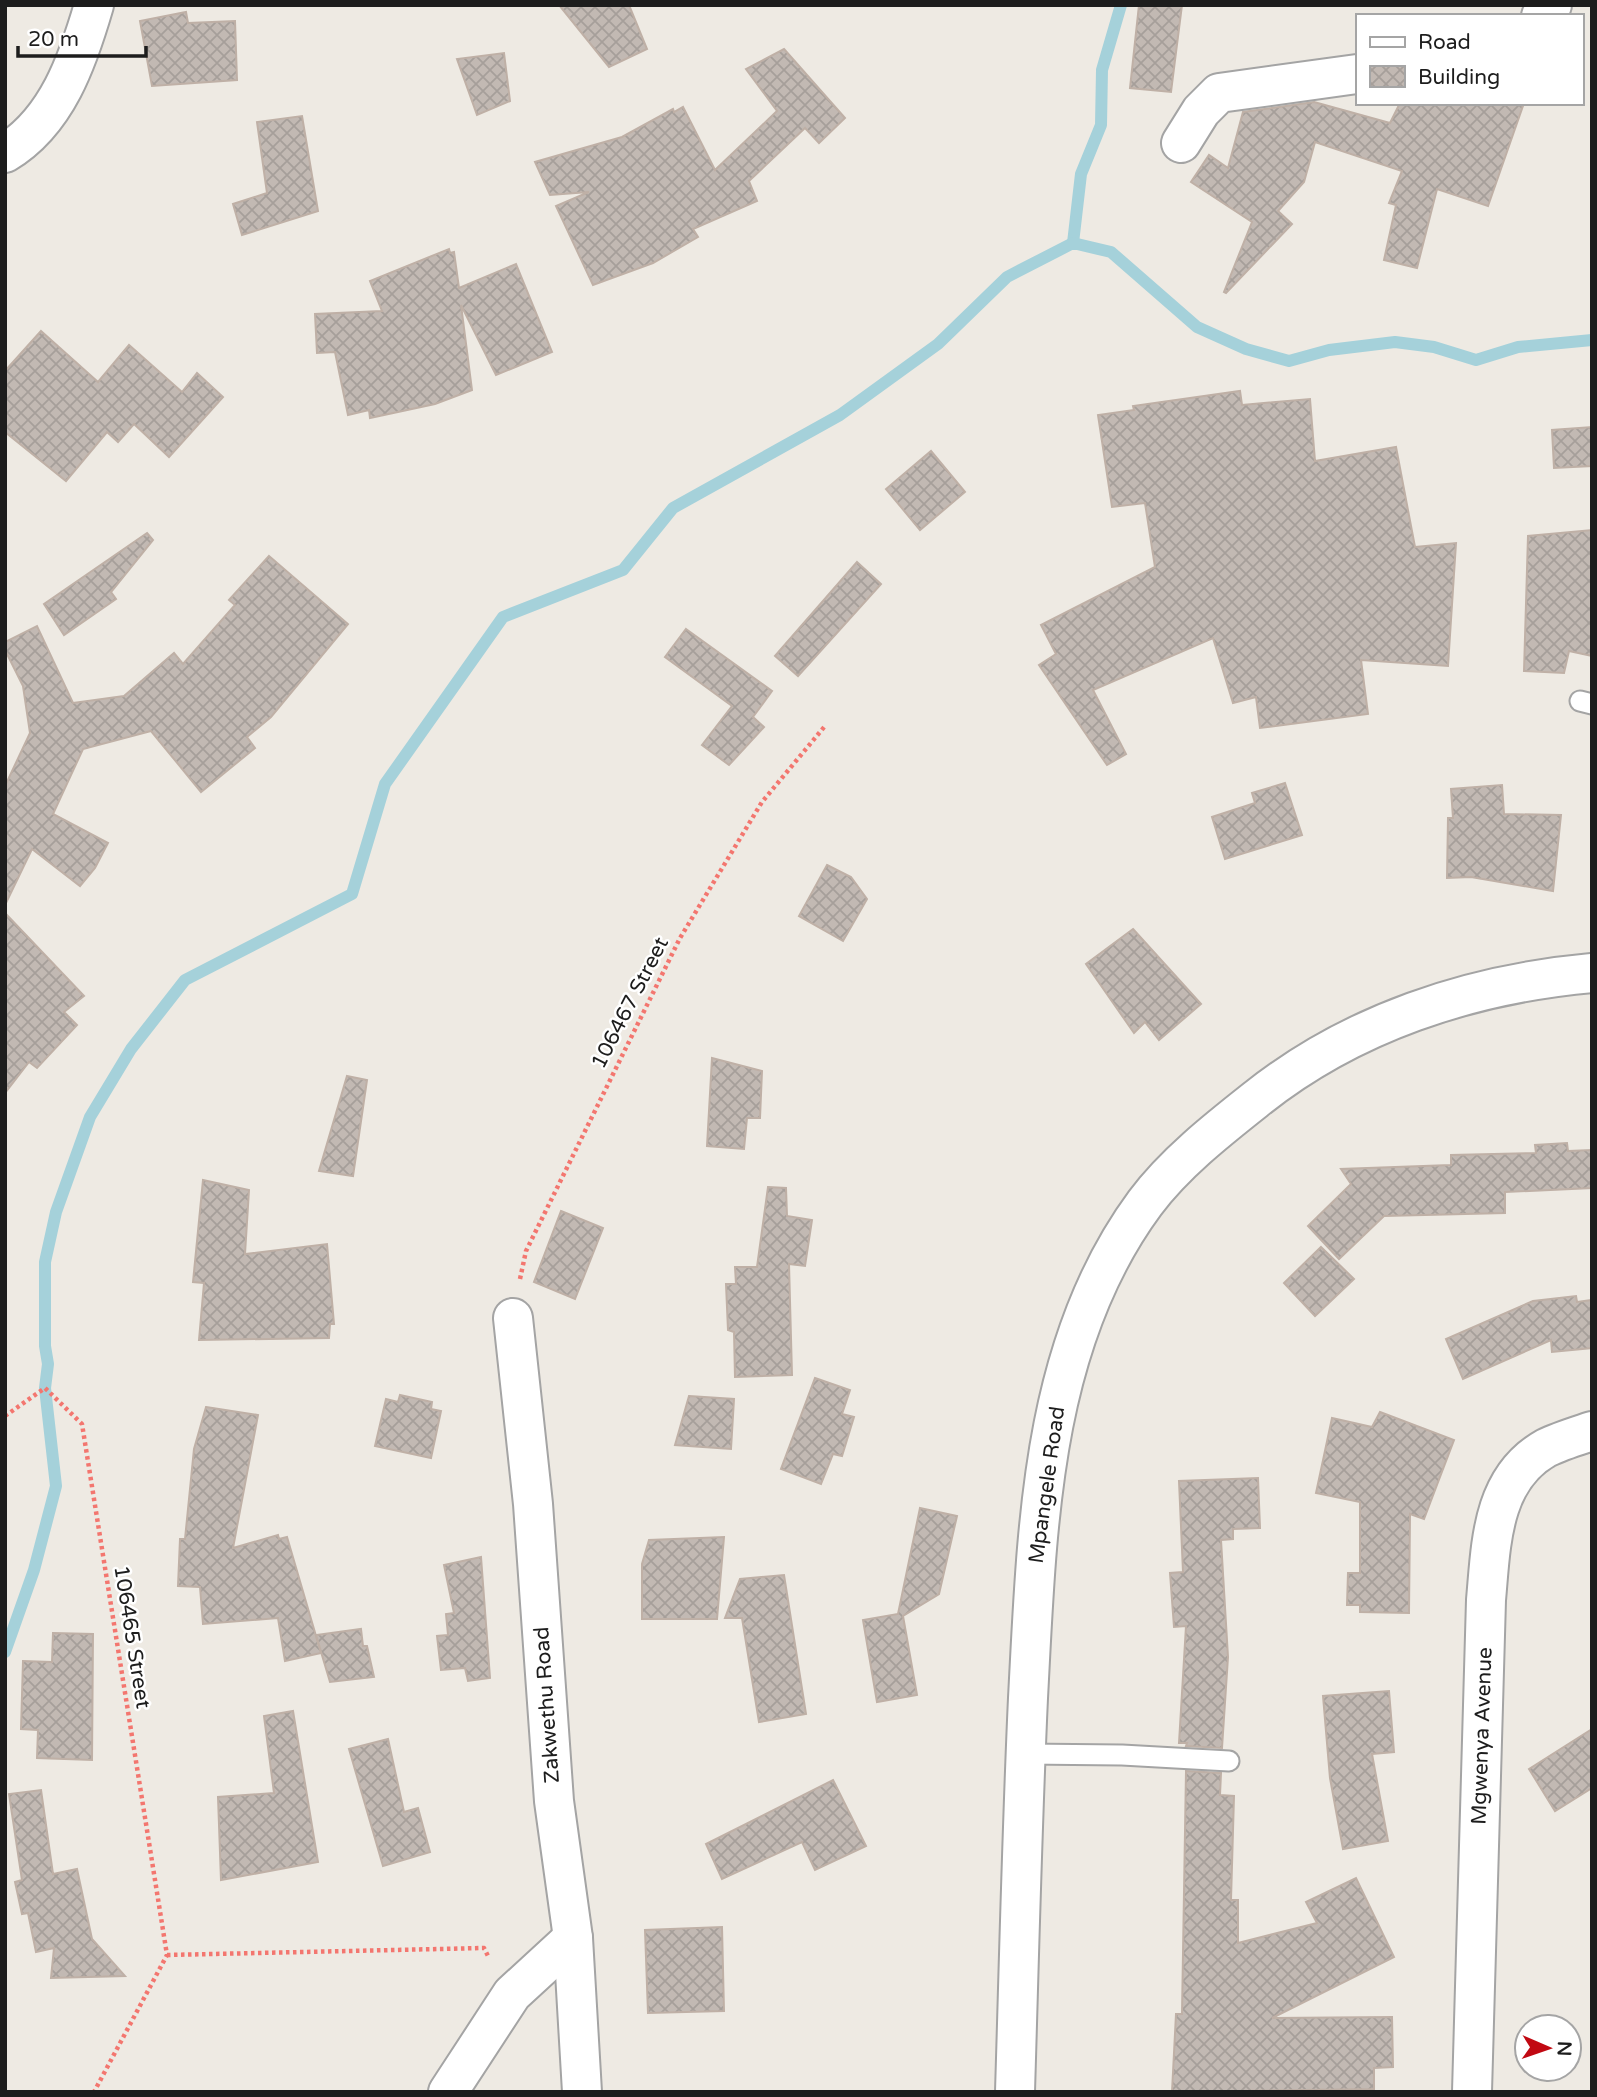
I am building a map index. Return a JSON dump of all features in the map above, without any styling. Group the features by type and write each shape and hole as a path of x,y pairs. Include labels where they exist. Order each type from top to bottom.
{"street":[{"path":"5,153 23,142 46,118 66,80 94,5"},
{"path":"1181,142 1205,105 1219,93 1356,74"},
{"name":"Mpangele Road","path":"1015,2092 1025,1754 1037,1529 1053,1422 1076,1344 1112,1257 1146,1202 1241,1111 1274,1085 1328,1051 1390,1021 1444,1001 1507,985 1592,973"},
{"name":"Zakwethu Road","path":"513,1318 533,1504 554,1801 573,1938 582,2092"},
{"name":"Mgwenya Avenue","path":"1472,2092 1486,1600 1492,1532 1503,1494 1530,1459 1547,1448 1592,1430"},
{"path":"449,2092 512,1994 573,1938"}],"lane":[{"path":"1025,1754 1229,1761"}],"path":[{"name":"106467 Street","path":"513,1318 526,1251 680,938 762,802 824,726"},
{"name":"106465 Street","path":"5,1416 45,1388 82,1424 167,1955"},
{"path":"94,2092 167,1955 484,1948 512,1994"}],"building":[{"path":"559,5 629,5 647,49 609,67"},
{"path":"1139,5 1182,5 1171,92 1130,88"},
{"path":"186,12 188,23 235,21 237,80 152,86 140,21"},
{"path":"784,49 845,118 819,143 805,128 749,181 757,201 693,229 698,237 653,263 593,285 556,206 589,192 550,195 535,162 622,137 673,109 674,112 683,107 715,170 777,111 746,69"},
{"path":"504,53 510,101 477,115 457,59"},
{"path":"1314,102 1390,123 1399,105 1523,105 1488,206 1437,189 1417,268 1384,260 1396,205 1389,203 1402,171 1315,142 1304,182 1278,211 1292,224 1226,293 1224,292 1252,222 1191,182 1209,155 1228,168 1243,112"},
{"path":"302,116 318,211 242,235 233,204 267,193 257,122"},
{"path":"449,249 450,253 454,252 459,288 516,264 552,352 496,375 461,305 472,390 435,404 370,418 369,410 348,415 335,352 317,353 315,314 382,311 370,281"},
{"path":"41,331 98,382 129,345 182,392 197,373 223,397 169,457 134,424 118,442 107,432 66,481 5,432 5,371"},
{"path":"1240,391 1242,405 1310,399 1315,461 1396,447 1415,547 1456,543 1448,666 1361,660 1368,714 1260,728 1256,697 1233,703 1213,638 1093,690 1126,754 1107,765 1039,665 1056,654 1041,625 1155,567 1145,503 1112,507 1098,415 1134,410 1133,406"},
{"path":"1592,427 1592,466 1554,468 1552,430"},
{"path":"931,451 965,492 920,530 886,489"},
{"path":"1592,530 1592,656 1569,651 1564,673 1524,671 1528,536"},
{"path":"147,533 153,540 111,592 116,599 64,635 44,604"},
{"path":"269,556 348,624 271,717 247,737 255,748 201,792 151,731 83,749 53,814 108,843 95,868 80,886 32,849 5,905 5,786 30,733 23,686 5,650 5,642 37,626 73,703 124,696 174,653 183,664 235,605 229,600"},
{"path":"857,562 881,584 798,676 775,656"},
{"path":"686,629 772,691 753,717 764,727 729,765 702,745 732,706 665,657"},
{"path":"1285,783 1302,835 1225,859 1212,817 1255,803 1252,793"},
{"path":"1502,785 1504,814 1561,815 1553,891 1471,877 1447,878 1448,818 1453,818 1451,789"},
{"path":"827,865 851,877 867,899 843,941 799,916"},
{"path":"5,913 84,996 64,1012 77,1025 37,1068 29,1062 5,1093"},
{"path":"1133,929 1201,1004 1159,1040 1145,1022 1134,1033 1086,964"},
{"path":"712,1058 762,1071 760,1118 747,1118 744,1149 707,1146"},
{"path":"347,1076 367,1080 353,1176 319,1171"},
{"path":"1567,1143 1568,1151 1592,1150 1592,1188 1505,1192 1505,1213 1384,1216 1339,1259 1308,1226 1351,1184 1341,1169 1451,1165 1451,1155 1536,1153 1535,1145"},
{"path":"203,1180 249,1190 245,1254 327,1244 334,1324 330,1324 329,1338 199,1340 204,1283 193,1282"},
{"path":"768,1187 786,1188 787,1216 812,1220 805,1266 789,1264 792,1375 735,1377 734,1332 728,1330 726,1284 736,1284 735,1267 757,1267"},
{"path":"561,1211 603,1228 575,1299 534,1282"},
{"path":"1321,1247 1354,1279 1315,1316 1284,1283"},
{"path":"1576,1296 1577,1302 1592,1300 1592,1348 1552,1352 1551,1340 1463,1379 1446,1339 1533,1301"},
{"path":"815,1378 850,1390 842,1414 854,1417 842,1456 833,1454 821,1484 781,1469"},
{"path":"400,1395 432,1402 431,1409 441,1411 431,1458 375,1446 386,1399 398,1402"},
{"path":"689,1396 734,1399 731,1449 675,1445"},
{"path":"206,1407 258,1415 233,1548 278,1535 279,1539 287,1537 321,1653 285,1661 278,1618 203,1624 200,1587 178,1586 180,1539 185,1539 194,1449"},
{"path":"1380,1412 1454,1440 1424,1519 1410,1514 1409,1613 1360,1612 1360,1605 1347,1605 1348,1573 1360,1573 1360,1502 1316,1493 1332,1418 1372,1427"},
{"path":"1258,1478 1260,1528 1233,1529 1233,1539 1221,1540 1228,1657 1222,1748 1186,1746 1187,1743 1179,1743 1186,1626 1174,1627 1170,1573 1183,1572 1179,1481"},
{"path":"920,1508 957,1516 939,1594 903,1616 917,1695 877,1702 863,1620 898,1614"},
{"path":"724,1537 717,1619 642,1619 642,1564 649,1540"},
{"path":"481,1557 490,1678 468,1681 465,1668 441,1670 437,1636 448,1635 446,1614 454,1613 444,1565"},
{"path":"784,1575 806,1714 759,1722 742,1618 725,1618 740,1579"},
{"path":"361,1629 363,1646 367,1646 374,1677 330,1682 316,1635"},
{"path":"53,1633 93,1634 92,1760 37,1758 38,1730 21,1729 23,1661 52,1662"},
{"path":"1389,1691 1394,1752 1372,1754 1388,1841 1343,1849 1330,1778 1323,1696"},
{"path":"293,1711 318,1862 221,1880 218,1797 274,1793 264,1716"},
{"path":"1592,1729 1592,1788 1555,1811 1529,1769"},
{"path":"388,1739 404,1812 418,1808 430,1852 383,1866 349,1749"},
{"path":"1186,1771 1221,1773 1220,1795 1234,1796 1231,1900 1238,1900 1238,1943 1317,1923 1306,1902 1356,1878 1394,1957 1272,2018 1392,2017 1393,2067 1374,2068 1374,2089 1172,2092 1176,2014 1182,2014"},
{"path":"833,1780 866,1846 815,1870 802,1842 722,1879 706,1844"},
{"path":"41,1790 53,1874 77,1869 92,1939 125,1976 51,1978 54,1948 36,1952 28,1913 22,1914 15,1882 22,1880 9,1794"},
{"path":"722,1927 724,2011 648,2013 645,1930"}],"waterway":[{"path":"1073,243 1081,174 1101,125 1102,70 1121,5"},
{"path":"5,1652 34,1570 56,1486 45,1388 48,1364 45,1346 45,1262 56,1212 90,1117 131,1049 185,980 352,894 385,784 503,617 623,570 673,508 840,415 938,344 1007,277 1073,243 1111,252 1197,327 1246,349 1289,361 1329,350 1395,342 1434,347 1476,360 1518,347 1592,340"}]}
